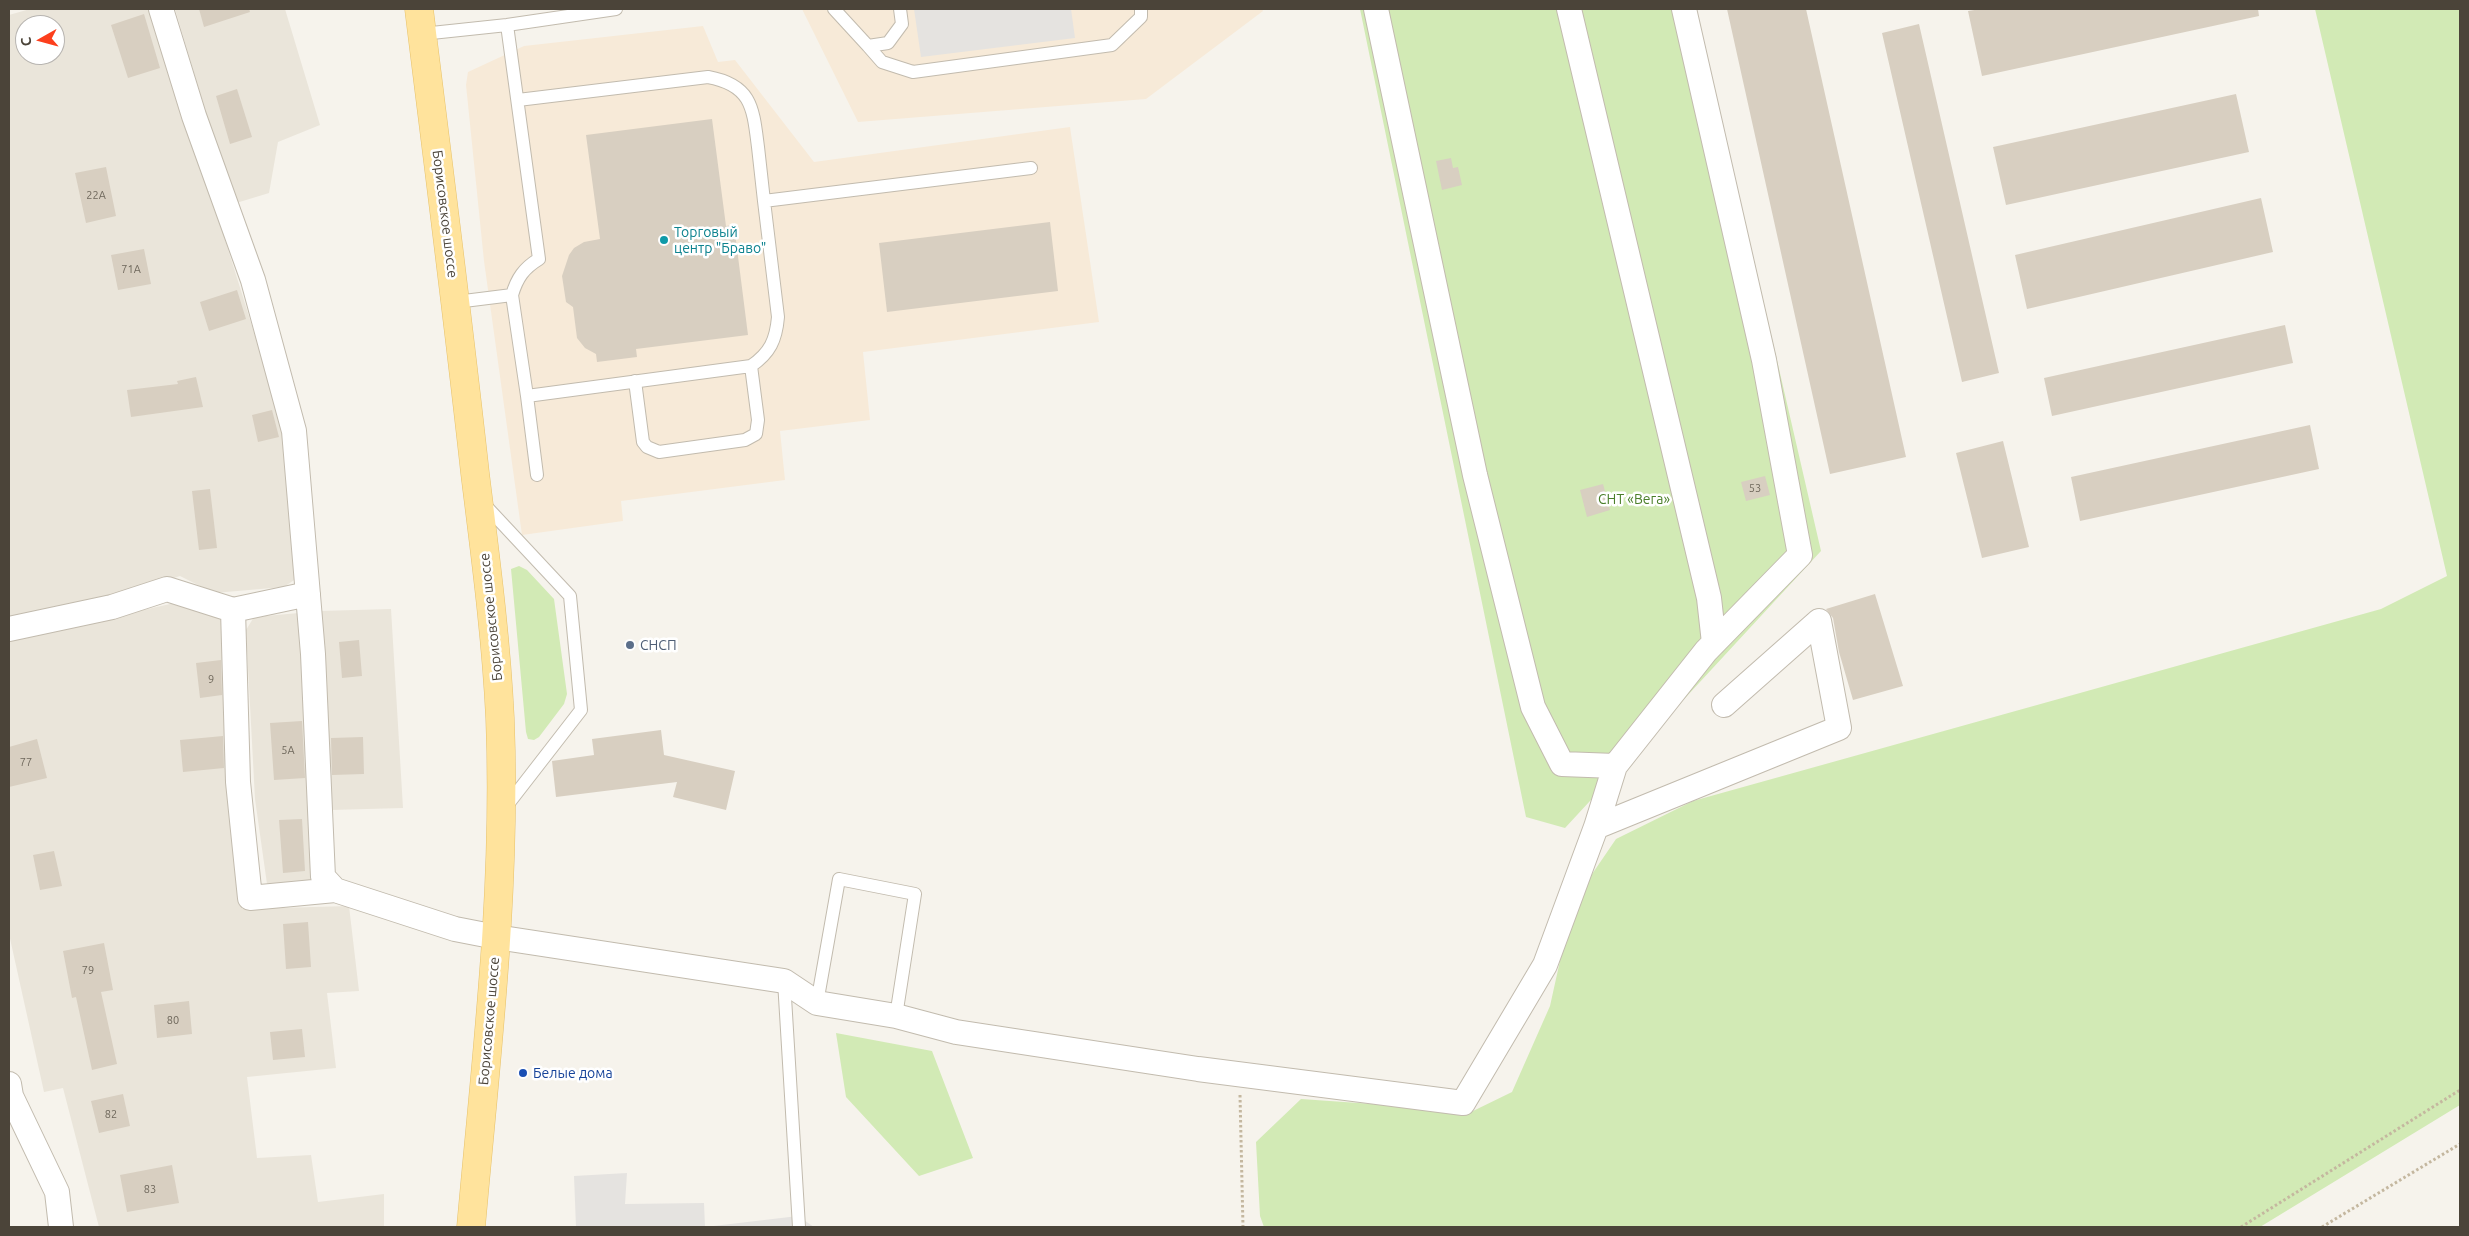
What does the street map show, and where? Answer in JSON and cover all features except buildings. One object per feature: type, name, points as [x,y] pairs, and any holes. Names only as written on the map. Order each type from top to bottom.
[{"type":"main road","name":"Борисовское шоссе","points":[[420,21],[456,302],[496,653],[500,720],[501,814],[493,994],[471,1227]]},
{"type":"street","points":[[161,9],[194,116],[253,280],[294,431],[308,594],[323,877],[335,890]]},
{"type":"street","points":[[1376,9],[1476,475],[1532,707],[1562,764],[1615,766]]},
{"type":"street","points":[[1569,9],[1709,598],[1714,643]]},
{"type":"street","points":[[233,610],[238,782],[250,898],[335,890],[455,929],[496,937],[784,981],[817,1003],[896,1016],[956,1032],[1240,1074],[1463,1103],[1545,965],[1596,827],[1615,766],[1714,643],[1800,555],[1764,360],[1684,9]]},
{"type":"street","points":[[9,629],[112,607],[167,589],[233,610],[308,594]]},
{"type":"street","points":[[1596,827],[1839,728],[1819,621],[1724,705]]},
{"type":"street","points":[[9,1084],[11,1096],[57,1192],[61,1227]]},
{"type":"lane","points":[[420,21],[507,25],[616,9]]},
{"type":"lane","points":[[834,9],[882,62],[914,72],[1112,45],[1141,17],[1141,9]]},
{"type":"lane","points":[[868,46],[888,42],[902,24],[900,9]]},
{"type":"lane","points":[[507,25],[539,259],[522,272],[512,295],[537,475]]},
{"type":"lane","points":[[518,100],[708,77],[720,79],[734,86],[745,96],[754,110],[778,318],[776,336],[770,350],[751,366],[526,396]]},
{"type":"lane","points":[[764,201],[1031,168]]},
{"type":"lane","points":[[456,302],[512,295]]},
{"type":"lane","points":[[635,381],[644,442],[647,447],[659,452],[751,438],[758,428],[751,366]]},
{"type":"lane","points":[[478,498],[570,596],[581,710],[501,814]]},
{"type":"lane","points":[[817,1003],[839,879],[915,894],[896,1016]]},
{"type":"lane","points":[[784,981],[799,1227]]},
{"type":"path","points":[[1240,1074],[1243,1227]]},
{"type":"path","points":[[2241,1227],[2460,1090]]},
{"type":"path","points":[[2322,1227],[2460,1144]]},
{"type":"shaded area","points":[[30,9],[153,9],[282,422],[297,578],[284,587],[214,593],[180,576],[108,599],[9,618],[9,15]]},
{"type":"shaded area","points":[[175,9],[285,9],[320,125],[278,142],[269,193],[233,204]]},
{"type":"shaded area","points":[[802,9],[1262,9],[1263,11],[1146,99],[858,122]]},
{"type":"shaded area","points":[[914,9],[1071,9],[1075,38],[921,57]]},
{"type":"shaded area","points":[[703,26],[718,62],[735,60],[814,162],[1070,127],[1099,322],[863,352],[870,420],[780,431],[785,480],[621,501],[623,521],[522,535],[484,261],[466,85],[468,72],[524,46]]},
{"type":"shaded area","points":[[179,602],[222,616],[242,909],[349,906],[359,991],[327,993],[336,1068],[247,1077],[257,1158],[311,1155],[318,1202],[384,1194],[384,1227],[99,1227],[63,1088],[44,1092],[9,934],[9,640]]},
{"type":"shaded area","points":[[391,609],[403,808],[331,810],[320,611]]},
{"type":"shaded area","points":[[299,613],[314,881],[267,884],[255,799],[246,630],[254,617]]},
{"type":"shaded area","points":[[627,1173],[625,1204],[704,1203],[705,1227],[576,1227],[574,1176]]},
{"type":"shaded area","points":[[798,1216],[814,1227],[705,1227]]},
{"type":"green space","name":"СНТ «Вега»","points":[[1360,9],[1696,9],[1821,551],[1565,828],[1526,817]]},
{"type":"green space","points":[[2315,9],[2460,9],[2460,1105],[2260,1227],[1264,1227],[1260,1216],[1256,1142],[1301,1099],[1473,1111],[1512,1092],[1550,1006],[1573,902],[1616,839],[1693,801],[2381,609],[2447,576]]},
{"type":"green space","points":[[519,566],[527,570],[554,599],[567,694],[564,704],[539,737],[534,740],[528,739],[526,732],[511,569]]},
{"type":"green space","points":[[836,1033],[932,1051],[973,1158],[919,1176],[846,1097]]},
{"type":"place","name":"Торговый центр \"Браво\"","points":[[664,240]]},
{"type":"place","name":"СНСП","points":[[630,645]]},
{"type":"place","name":"Белые дома","points":[[523,1073]]}]
